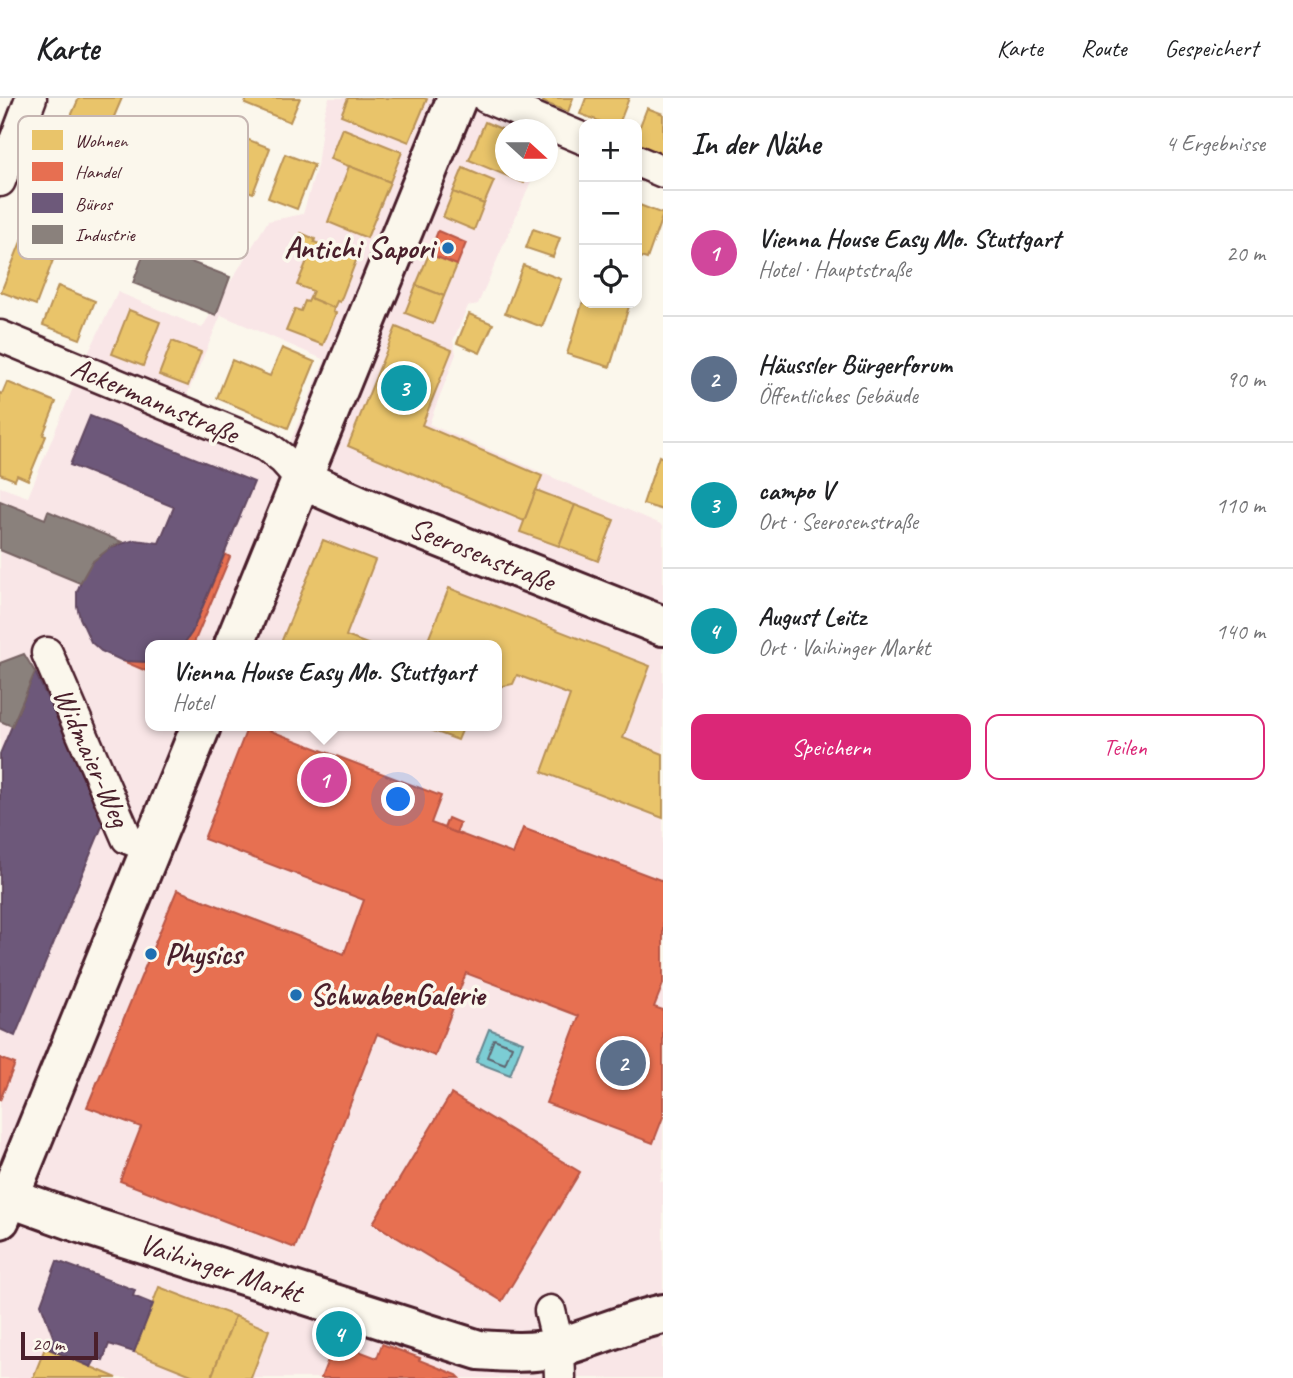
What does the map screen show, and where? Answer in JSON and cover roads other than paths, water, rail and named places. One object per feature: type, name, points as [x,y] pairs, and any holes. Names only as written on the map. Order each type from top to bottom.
[{"type":"main road","points":[[236,640],[457,98]]},
{"type":"main road","name":"Seerosenstraße","points":[[301,479],[663,626]]},
{"type":"main road","points":[[3,1203],[199,731]]},
{"type":"main road","name":"Vaihinger Markt","points":[[3,1203],[294,1277],[479,1350],[559,1363],[635,1320],[663,1314]]},
{"type":"street","points":[[25,116],[32,98]]},
{"type":"street","points":[[487,98],[579,137]]},
{"type":"street","points":[[0,181],[18,134]]},
{"type":"street","points":[[642,163],[663,172]]},
{"type":"street","name":"Ackermannstraße","points":[[0,336],[265,446],[283,459],[301,479]]},
{"type":"street","name":"Widmaier-Weg","points":[[47,653],[127,838],[151,848]]},
{"type":"street","points":[[550,1311],[559,1363]]},
{"type":"water","points":[[489,1029],[523,1042],[510,1075],[476,1062]]},
{"type":"place","name":"Antichi Sapori","points":[[448,248]]},
{"type":"place","name":"campo V","points":[[404,388]]},
{"type":"place","name":"Vienna House Easy Mo. Stuttgart","points":[[324,780]]},
{"type":"place","name":"Physics","points":[[151,954]]},
{"type":"place","name":"SchwabenGalerie","points":[[296,995]]},
{"type":"place","name":"Häussler Bürgerforum","points":[[623,1063]]},
{"type":"place","name":"August Leitz","points":[[339,1334]]}]
